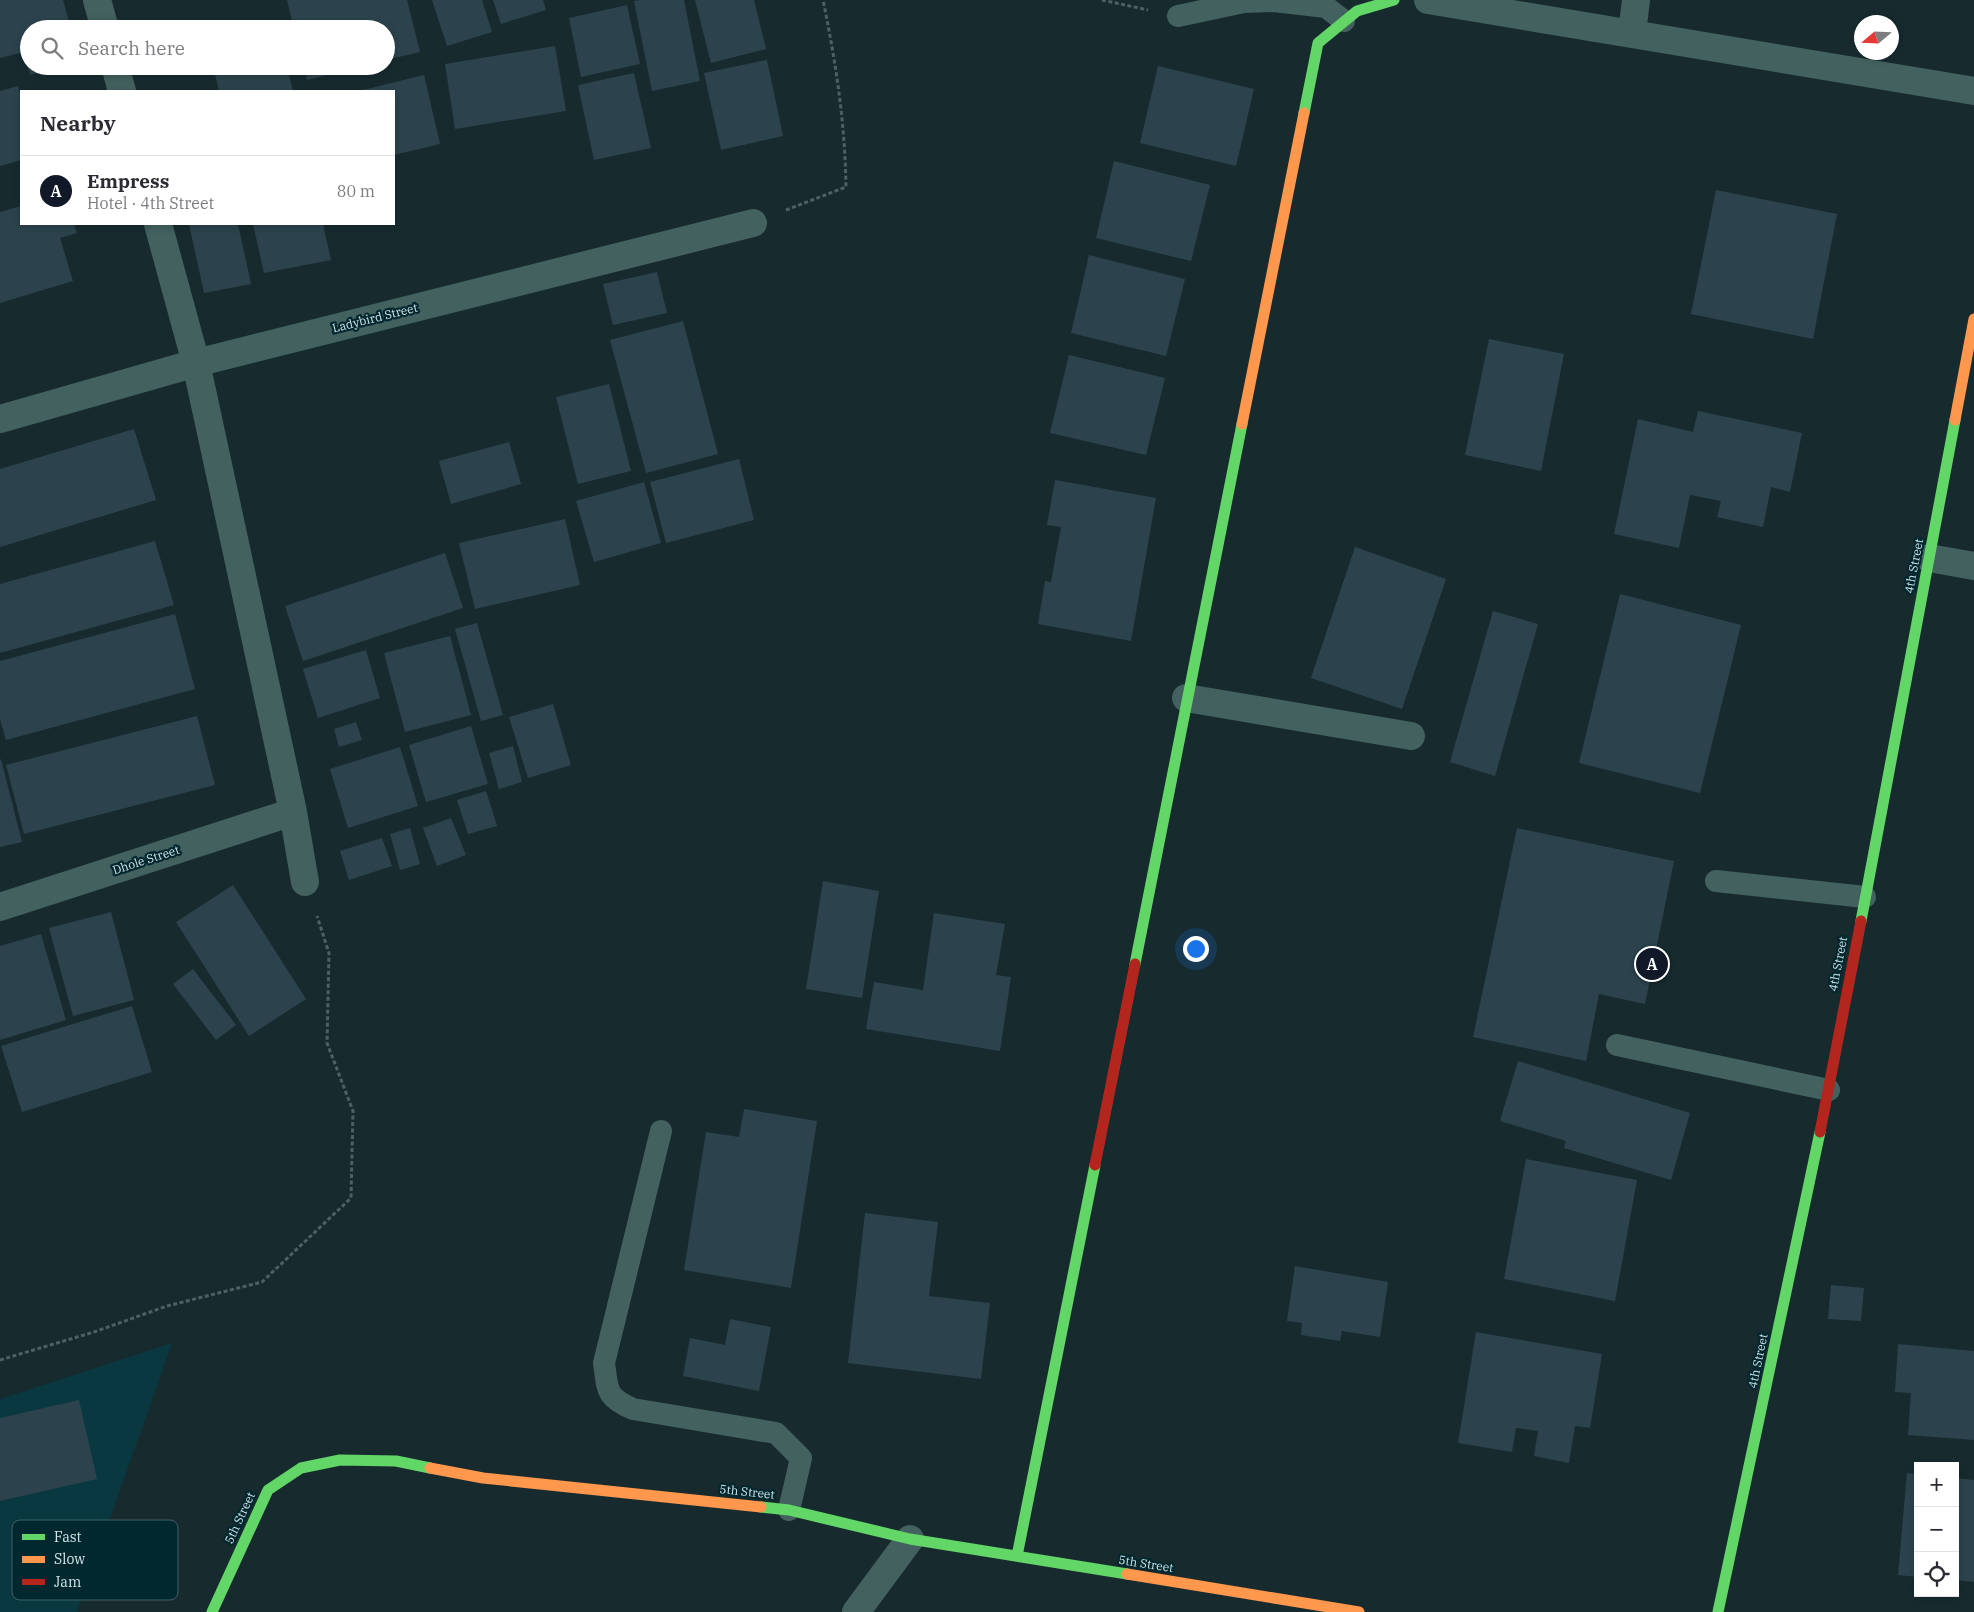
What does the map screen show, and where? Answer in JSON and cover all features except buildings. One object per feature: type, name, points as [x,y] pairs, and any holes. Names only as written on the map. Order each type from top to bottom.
[{"type":"street","points":[[97,0],[103,20]]},
{"type":"street","points":[[1017,1556],[1186,698],[1318,43],[1357,11],[1394,0]]},
{"type":"street","points":[[1428,0],[1974,90]]},
{"type":"street","points":[[1632,34],[1636,0]]},
{"type":"street","points":[[118,75],[122,90]]},
{"type":"street","name":"Ladybird Street","points":[[0,419],[196,363],[752,223]]},
{"type":"street","points":[[158,225],[196,363],[293,812],[305,882]]},
{"type":"street","name":"4th Street","points":[[1718,1612],[1829,1090],[1974,319]]},
{"type":"street","points":[[1929,558],[1974,566]]},
{"type":"street","points":[[1186,698],[1411,736]]},
{"type":"street","name":"Dhole Street","points":[[0,907],[293,812]]},
{"type":"street","name":"5th Street","points":[[212,1612],[268,1490],[301,1468],[340,1460],[396,1461],[484,1478],[789,1510],[910,1539],[1017,1556],[1269,1605],[1359,1612]]},
{"type":"street","points":[[856,1612],[910,1539]]},
{"type":"lane","points":[[1178,16],[1244,2],[1274,1],[1326,7],[1344,21]]},
{"type":"lane","points":[[1716,881],[1865,897]]},
{"type":"lane","points":[[1617,1045],[1829,1090]]},
{"type":"lane","points":[[661,1131],[604,1363],[607,1387],[615,1401],[634,1409],[776,1433],[801,1458],[789,1510]]},
{"type":"path","points":[[752,223],[846,187],[845,134],[836,67],[823,0]]},
{"type":"path","points":[[1102,0],[1178,16]]},
{"type":"path","points":[[0,1360],[94,1332],[167,1306],[262,1282],[351,1198],[353,1111],[327,1043],[329,953],[305,882]]},
{"type":"shaded area","points":[[172,1343],[109,1520],[12,1520],[12,1600],[81,1600],[77,1612],[0,1612],[0,1399]]},
{"type":"traffic: fast","points":[[1304,113],[1318,43],[1357,11],[1394,0]]},
{"type":"traffic: fast","points":[[1861,921],[1955,420]]},
{"type":"traffic: fast","points":[[1135,964],[1242,424]]},
{"type":"traffic: fast","points":[[1718,1612],[1820,1132]]},
{"type":"traffic: fast","points":[[1017,1556],[1095,1165]]},
{"type":"traffic: fast","points":[[212,1612],[268,1490],[301,1468],[340,1460],[396,1461],[430,1468]]},
{"type":"traffic: fast","points":[[761,1507],[789,1510],[910,1539],[1127,1574]]},
{"type":"traffic: slow","points":[[1242,424],[1304,113]]},
{"type":"traffic: slow","points":[[1955,420],[1974,319]]},
{"type":"traffic: slow","points":[[430,1468],[483,1478],[761,1507]]},
{"type":"traffic: slow","points":[[1127,1574],[1359,1612]]},
{"type":"traffic: jam","points":[[1820,1132],[1861,921]]},
{"type":"traffic: jam","points":[[1095,1165],[1135,964]]},
{"type":"place","name":"Empress","points":[[1652,964]]}]
